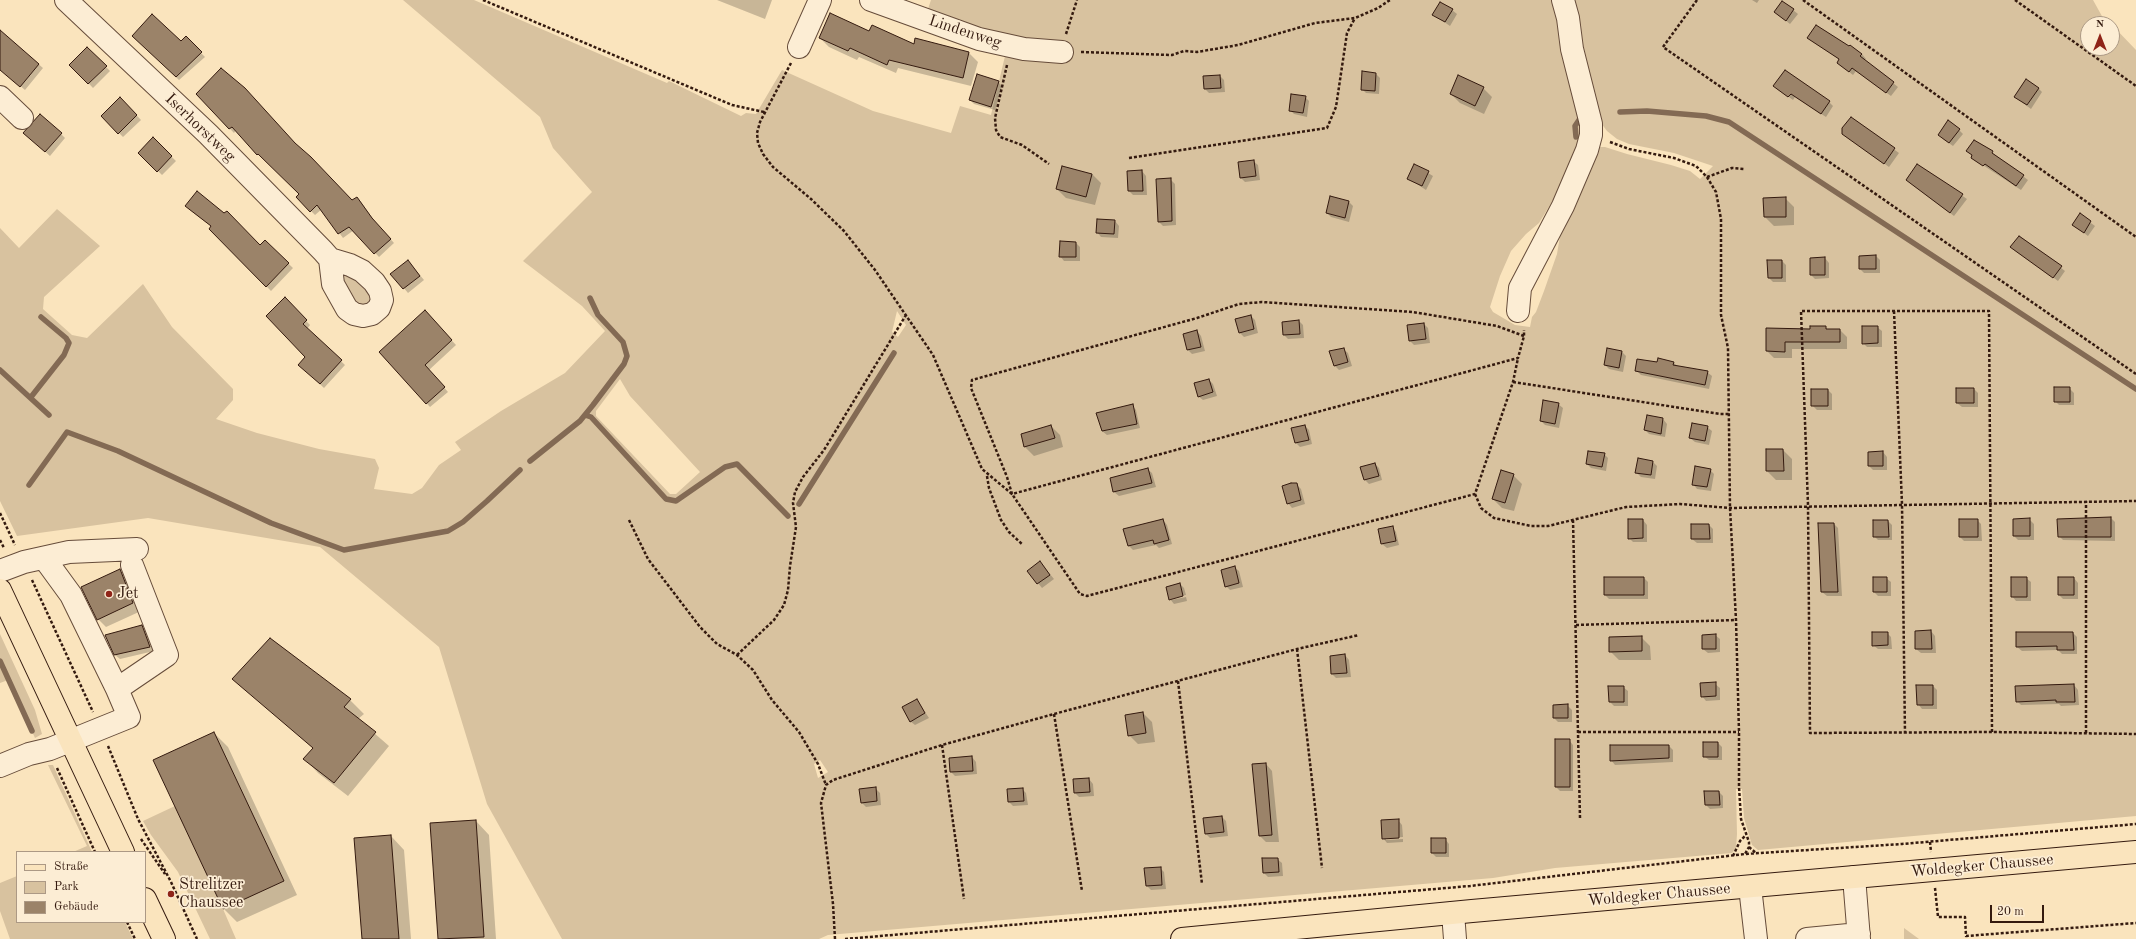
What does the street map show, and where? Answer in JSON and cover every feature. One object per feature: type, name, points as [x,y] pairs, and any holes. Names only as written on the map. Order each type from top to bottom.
[{"type":"main road","points":[[0,590],[122,851]]},
{"type":"main road","name":"Woldegker Chaussee","points":[[1182,939],[1453,913],[1750,888],[2136,852]]},
{"type":"main road","points":[[146,901],[164,939]]},
{"type":"street","name":"Iserhorstweg","points":[[66,0],[208,134],[330,260]]},
{"type":"street","points":[[799,47],[820,0]]},
{"type":"street","name":"Lindenweg","points":[[871,0],[979,39],[1011,47],[1062,52]]},
{"type":"street","points":[[1518,311],[1520,288],[1563,206],[1587,150],[1591,135],[1591,124],[1572,49],[1568,18],[1563,0]]},
{"type":"street","points":[[0,97],[22,118]]},
{"type":"street","points":[[0,571],[24,562],[69,552],[134,557],[167,655],[117,689]]},
{"type":"street","points":[[0,766],[129,717],[71,595],[44,558]]},
{"type":"street","points":[[1807,939],[1859,936],[1854,878]]},
{"type":"street","points":[[1750,888],[1756,939]]},
{"type":"street","points":[[1453,913],[1456,939]]},
{"type":"path","points":[[483,0],[732,105],[764,112]]},
{"type":"path","points":[[1077,0],[1063,42],[1062,52],[1172,55],[1184,51],[1197,52],[1238,45],[1315,23],[1355,18],[1378,8],[1390,0]]},
{"type":"path","points":[[1697,0],[1663,47],[2136,374]]},
{"type":"path","points":[[1803,0],[2136,237]]},
{"type":"path","points":[[2015,0],[2136,86]]},
{"type":"path","points":[[1129,158],[1327,128],[1336,108],[1347,33],[1355,18]]},
{"type":"path","points":[[799,47],[764,112],[757,133],[758,143],[762,154],[773,167],[844,231],[875,270],[933,355],[982,469],[987,475],[1012,494]]},
{"type":"path","points":[[1011,47],[995,118],[996,130],[1000,137],[1022,145],[1038,158],[1049,164]]},
{"type":"path","points":[[1591,135],[1629,149],[1681,160],[1696,166],[1707,177],[1716,192],[1721,219],[1721,315],[1728,348],[1730,508],[1736,620],[1739,787],[1741,819],[1749,847],[1756,854]]},
{"type":"path","points":[[1707,177],[1732,168],[1744,169]]},
{"type":"path","points":[[1475,494],[1087,596],[1080,594],[1012,494],[1007,477],[971,388],[972,380],[1197,318],[1239,304],[1262,302],[1413,312],[1497,326],[1524,336],[1513,382],[1475,494],[1481,508],[1494,518],[1531,526],[1548,526],[1626,507],[1680,504],[1730,508],[1808,505],[2136,501]]},
{"type":"path","points":[[1992,732],[1989,311],[1801,311],[1808,505],[1810,733],[1905,734],[1992,732],[2136,734]]},
{"type":"path","points":[[1894,311],[1902,504],[1905,734]]},
{"type":"path","points":[[737,655],[774,620],[784,605],[788,590],[796,528],[793,503],[795,492],[803,477],[824,450],[906,315]]},
{"type":"path","points":[[1012,494],[1518,358]]},
{"type":"path","points":[[1513,382],[1720,414],[1730,414]]},
{"type":"path","points":[[987,475],[989,488],[1001,520],[1023,545]]},
{"type":"path","points":[[2086,501],[2086,733]]},
{"type":"path","points":[[0,513],[100,727],[138,819],[172,882],[197,939]]},
{"type":"path","points":[[629,520],[648,559],[700,627],[717,644],[737,655],[753,670],[772,700],[799,732],[818,764],[826,785],[821,803],[833,904],[835,939]]},
{"type":"path","points":[[1573,520],[1580,818]]},
{"type":"path","points":[[1576,625],[1736,620]]},
{"type":"path","points":[[826,785],[833,780],[942,746],[1054,714],[1297,649],[1359,635]]},
{"type":"path","points":[[1297,649],[1322,868]]},
{"type":"path","points":[[1178,681],[1202,884]]},
{"type":"path","points":[[1054,714],[1082,891]]},
{"type":"path","points":[[1578,732],[1739,732]]},
{"type":"path","points":[[942,746],[964,899]]},
{"type":"path","points":[[845,939],[1470,886],[1745,854],[1902,844],[2136,824]]},
{"type":"path","points":[[1733,856],[1746,835]]},
{"type":"path","points":[[1745,854],[1749,847]]},
{"type":"path","points":[[1934,870],[1938,918],[1965,917],[1966,936],[2136,923]]},
{"type":"path","points":[[127,923],[135,939]]},
{"type":"green space","points":[[403,0],[474,0],[667,83],[669,81],[741,116],[746,113],[756,114],[782,70],[873,111],[951,133],[960,106],[991,115],[1005,56],[927,12],[931,0],[1553,0],[1583,123],[1580,144],[1561,187],[1539,223],[1526,234],[1511,251],[1500,276],[1490,307],[1493,312],[1515,325],[1530,327],[1532,317],[1536,312],[1557,254],[1560,236],[1593,150],[1598,147],[1605,147],[1690,171],[1700,179],[1713,166],[1674,153],[1629,144],[1617,139],[1607,131],[1601,123],[1571,0],[2093,0],[2102,16],[2080,16],[2080,56],[2120,56],[2120,33],[2136,50],[2136,816],[1758,850],[1752,845],[1744,818],[1742,789],[1736,789],[1737,834],[1736,848],[1732,853],[1555,868],[1493,878],[828,935],[819,939],[562,939],[487,804],[439,647],[320,547],[148,518],[17,536],[0,501],[0,228],[19,248],[57,209],[100,246],[44,297],[43,309],[72,335],[87,338],[143,284],[172,327],[233,389],[233,400],[216,419],[257,433],[319,449],[375,459],[379,468],[374,489],[412,494],[422,488],[439,465],[461,450],[455,442],[501,411],[565,373],[605,331],[582,306],[523,261],[592,192],[553,148],[540,117]],"holes":[[[897,311],[906,325],[898,337],[892,332]],[[620,379],[630,396],[700,472],[676,494],[670,494],[596,416],[596,411]],[[820,760],[828,772],[818,778],[814,764]]]},
{"type":"green space","points":[[336,269],[368,285],[372,304],[356,308]]},
{"type":"green space","points":[[0,634],[35,710],[42,734],[35,738],[8,680],[0,683]]},
{"type":"green space","points":[[48,765],[53,765],[92,851],[75,851],[87,846]]},
{"type":"green space","points":[[175,806],[236,939],[210,939],[178,872],[151,835],[143,821]]},
{"type":"green space","points":[[16,876],[16,923],[125,923],[133,939],[10,939],[0,911],[0,883]]},
{"type":"green space","points":[[1904,928],[1919,939],[1904,939]]},
{"type":"building","points":[[1782,1],[1794,9],[1786,21],[1774,12]]},
{"type":"building","points":[[1440,2],[1453,9],[1445,22],[1432,15]]},
{"type":"building","points":[[830,13],[869,31],[872,25],[914,44],[915,38],[969,52],[963,78],[889,60],[887,65],[850,48],[848,51],[819,38]]},
{"type":"building","points":[[152,14],[181,41],[186,36],[202,52],[176,77],[132,36]]},
{"type":"building","points":[[1816,25],[1849,46],[1850,45],[1862,54],[1860,56],[1894,82],[1886,93],[1852,68],[1849,72],[1837,63],[1839,59],[1807,38]]},
{"type":"building","points":[[0,30],[39,64],[20,87],[0,70]]},
{"type":"building","points":[[87,47],[107,66],[88,84],[69,65]]},
{"type":"building","points":[[221,68],[245,88],[295,143],[311,157],[352,200],[357,197],[372,218],[391,239],[374,254],[349,227],[338,234],[317,205],[310,212],[296,197],[299,194],[258,154],[257,155],[232,127],[229,129],[196,94]]},
{"type":"building","points":[[1785,70],[1830,101],[1821,114],[1791,94],[1788,97],[1773,86]]},
{"type":"building","points":[[1362,71],[1376,73],[1375,91],[1361,90]]},
{"type":"building","points":[[977,74],[999,81],[991,107],[969,100]]},
{"type":"building","points":[[1220,75],[1221,88],[1204,89],[1203,76]]},
{"type":"building","points":[[1458,75],[1484,87],[1475,106],[1450,94]]},
{"type":"building","points":[[2026,79],[2039,88],[2027,105],[2014,97]]},
{"type":"building","points":[[1291,94],[1306,96],[1303,113],[1289,111]]},
{"type":"building","points":[[120,97],[137,115],[118,134],[101,116]]},
{"type":"building","points":[[40,114],[62,133],[45,152],[23,133]]},
{"type":"building","points":[[1851,117],[1895,148],[1884,164],[1842,134],[1842,128]]},
{"type":"building","points":[[1948,120],[1960,129],[1949,143],[1938,135]]},
{"type":"building","points":[[153,137],[172,156],[157,172],[138,153]]},
{"type":"building","points":[[1974,140],[1993,151],[1992,153],[2024,175],[2016,186],[1985,164],[1983,166],[1971,158],[1972,155],[1966,151]]},
{"type":"building","points":[[1254,160],[1256,176],[1240,178],[1238,162]]},
{"type":"building","points":[[1414,164],[1429,171],[1422,186],[1407,179]]},
{"type":"building","points":[[1917,164],[1963,194],[1950,213],[1906,180]]},
{"type":"building","points":[[1062,166],[1092,174],[1086,197],[1056,189]]},
{"type":"building","points":[[1142,170],[1143,191],[1128,191],[1127,171]]},
{"type":"building","points":[[1171,178],[1172,221],[1158,222],[1156,179]]},
{"type":"building","points":[[197,191],[224,213],[227,211],[260,245],[265,240],[289,263],[266,287],[209,229],[211,226],[185,206]]},
{"type":"building","points":[[1330,196],[1349,201],[1345,218],[1326,213]]},
{"type":"building","points":[[1786,197],[1786,217],[1764,217],[1763,198]]},
{"type":"building","points":[[2080,213],[2091,221],[2084,233],[2072,225]]},
{"type":"building","points":[[1097,219],[1115,220],[1114,234],[1096,233]]},
{"type":"building","points":[[2019,236],[2062,266],[2053,278],[2010,247]]},
{"type":"building","points":[[1060,241],[1076,242],[1076,257],[1059,257]]},
{"type":"building","points":[[1876,255],[1876,269],[1859,269],[1859,256]]},
{"type":"building","points":[[1825,257],[1825,275],[1810,275],[1810,258]]},
{"type":"building","points":[[408,260],[420,276],[403,289],[390,274]]},
{"type":"building","points":[[1767,260],[1782,260],[1782,278],[1768,278]]},
{"type":"building","points":[[285,297],[307,320],[303,324],[342,360],[320,384],[298,365],[305,357],[266,316]]},
{"type":"building","points":[[425,310],[452,340],[425,365],[445,387],[426,404],[379,352]]},
{"type":"building","points":[[1251,315],[1254,329],[1239,333],[1235,319]]},
{"type":"building","points":[[1299,320],[1300,334],[1283,335],[1282,322]]},
{"type":"building","points":[[1424,323],[1426,339],[1409,341],[1407,325]]},
{"type":"building","points":[[1810,326],[1826,326],[1826,329],[1840,329],[1840,342],[1785,342],[1785,352],[1766,351],[1766,328],[1810,329]]},
{"type":"building","points":[[1862,326],[1878,326],[1878,343],[1862,344]]},
{"type":"building","points":[[1197,330],[1201,347],[1187,350],[1183,334]]},
{"type":"building","points":[[1344,348],[1348,362],[1334,366],[1329,351]]},
{"type":"building","points":[[1607,348],[1622,351],[1619,368],[1604,365]]},
{"type":"building","points":[[1658,358],[1674,362],[1673,365],[1708,371],[1705,385],[1635,371],[1637,359],[1657,362]]},
{"type":"building","points":[[1209,379],[1213,392],[1198,397],[1194,383]]},
{"type":"building","points":[[2054,387],[2070,387],[2070,402],[2054,402]]},
{"type":"building","points":[[1956,388],[1974,388],[1974,403],[1956,403]]},
{"type":"building","points":[[1811,389],[1828,389],[1828,406],[1811,406]]},
{"type":"building","points":[[1543,400],[1559,403],[1555,424],[1540,421]]},
{"type":"building","points":[[1133,404],[1137,424],[1102,431],[1096,413]]},
{"type":"building","points":[[1647,415],[1663,418],[1661,434],[1644,430]]},
{"type":"building","points":[[1692,423],[1708,426],[1705,441],[1689,438]]},
{"type":"building","points":[[1051,425],[1055,438],[1024,447],[1021,434]]},
{"type":"building","points":[[1305,425],[1309,440],[1295,443],[1291,428]]},
{"type":"building","points":[[1766,449],[1783,449],[1784,471],[1766,471]]},
{"type":"building","points":[[1588,451],[1605,453],[1602,467],[1586,464]]},
{"type":"building","points":[[1883,451],[1883,466],[1868,466],[1868,452]]},
{"type":"building","points":[[1638,458],[1653,461],[1651,475],[1635,473]]},
{"type":"building","points":[[1375,463],[1379,476],[1364,480],[1360,467]]},
{"type":"building","points":[[1695,466],[1711,469],[1707,487],[1692,485]]},
{"type":"building","points":[[1148,468],[1152,483],[1113,492],[1110,478]]},
{"type":"building","points":[[1501,470],[1514,474],[1505,503],[1492,499]]},
{"type":"building","points":[[1297,483],[1301,500],[1287,504],[1282,486]]},
{"type":"building","points":[[2111,517],[2111,537],[2058,537],[2057,519]]},
{"type":"building","points":[[2030,518],[2030,536],[2013,536],[2013,519]]},
{"type":"building","points":[[1163,519],[1169,540],[1154,544],[1153,540],[1128,546],[1123,529]]},
{"type":"building","points":[[1628,519],[1643,519],[1643,538],[1628,539]]},
{"type":"building","points":[[1959,519],[1978,519],[1978,537],[1959,537]]},
{"type":"building","points":[[1873,520],[1888,520],[1889,537],[1873,537]]},
{"type":"building","points":[[1818,523],[1834,523],[1838,592],[1821,592]]},
{"type":"building","points":[[1691,524],[1709,524],[1710,539],[1691,539]]},
{"type":"building","points":[[1393,526],[1396,541],[1381,544],[1378,529]]},
{"type":"building","points":[[1040,561],[1050,575],[1037,584],[1027,571]]},
{"type":"building","points":[[1235,566],[1239,583],[1225,587],[1221,570]]},
{"type":"building","name":"Jet","points":[[120,569],[133,603],[97,620],[81,587]]},
{"type":"building","points":[[1604,577],[1644,577],[1644,595],[1604,595]]},
{"type":"building","points":[[1873,577],[1887,577],[1887,592],[1873,592]]},
{"type":"building","points":[[2011,577],[2027,577],[2027,597],[2011,597]]},
{"type":"building","points":[[2058,577],[2074,577],[2074,595],[2058,595]]},
{"type":"building","points":[[1180,583],[1183,596],[1169,600],[1166,587]]},
{"type":"building","points":[[142,625],[150,647],[114,655],[105,635]]},
{"type":"building","points":[[1931,630],[1932,649],[1915,649],[1915,631]]},
{"type":"building","points":[[1872,632],[1888,632],[1888,645],[1872,646]]},
{"type":"building","points":[[2016,632],[2073,632],[2074,650],[2057,650],[2057,646],[2016,647]]},
{"type":"building","points":[[1716,634],[1716,649],[1702,649],[1702,635]]},
{"type":"building","points":[[1642,636],[1642,651],[1609,652],[1609,637]]},
{"type":"building","points":[[270,638],[351,699],[344,707],[376,732],[334,783],[303,759],[313,748],[232,679]]},
{"type":"building","points":[[1345,654],[1347,673],[1331,674],[1330,656]]},
{"type":"building","points":[[1716,682],[1716,696],[1701,697],[1700,683]]},
{"type":"building","points":[[2074,684],[2075,702],[2056,702],[2056,700],[2016,702],[2015,686]]},
{"type":"building","points":[[1916,685],[1933,685],[1933,705],[1917,705]]},
{"type":"building","points":[[1608,686],[1624,686],[1624,702],[1609,702]]},
{"type":"building","points":[[917,699],[925,713],[910,722],[902,707]]},
{"type":"building","points":[[1568,704],[1568,718],[1553,718],[1553,705]]},
{"type":"building","points":[[1143,712],[1146,733],[1128,736],[1125,715]]},
{"type":"building","points":[[214,732],[284,881],[223,909],[153,760]]},
{"type":"building","points":[[1555,739],[1570,739],[1570,787],[1555,787]]},
{"type":"building","points":[[1703,742],[1718,742],[1718,757],[1703,757]]},
{"type":"building","points":[[1610,745],[1669,745],[1669,758],[1610,761]]},
{"type":"building","points":[[972,756],[973,771],[950,772],[949,758]]},
{"type":"building","points":[[1266,763],[1272,835],[1259,836],[1252,764]]},
{"type":"building","points":[[1089,778],[1090,792],[1074,793],[1073,779]]},
{"type":"building","points":[[876,787],[877,801],[861,803],[859,789]]},
{"type":"building","points":[[1023,788],[1024,801],[1008,802],[1007,789]]},
{"type":"building","points":[[1704,791],[1719,791],[1720,805],[1705,805]]},
{"type":"building","points":[[1222,816],[1224,832],[1205,834],[1203,818]]},
{"type":"building","points":[[1399,819],[1399,838],[1382,839],[1381,820]]},
{"type":"building","points":[[476,820],[484,937],[438,939],[430,823]]},
{"type":"building","points":[[391,835],[399,939],[362,939],[354,838]]},
{"type":"building","points":[[1431,838],[1446,838],[1446,853],[1431,853]]},
{"type":"building","points":[[1262,858],[1278,858],[1279,872],[1263,873]]},
{"type":"building","points":[[1161,867],[1162,885],[1146,886],[1144,868]]},
{"type":"waterway","points":[[1620,112],[1647,111],[1706,116],[1729,122],[2136,389]]},
{"type":"waterway","points":[[1576,137],[1575,126],[1579,120]]},
{"type":"waterway","points":[[530,461],[580,421],[624,364],[627,356],[623,342],[598,315],[590,298]]},
{"type":"waterway","points":[[31,397],[64,355],[69,343],[66,338],[41,317]]},
{"type":"waterway","points":[[799,504],[894,353]]},
{"type":"waterway","points":[[0,370],[49,415]]},
{"type":"waterway","points":[[585,415],[591,417],[666,499],[676,501],[725,467],[737,464],[788,516]]},
{"type":"waterway","points":[[29,485],[67,432],[118,451],[271,523],[344,550],[448,531],[463,522],[520,470]]},
{"type":"waterway","points":[[0,661],[32,731]]},
{"type":"place","name":"Jet","points":[[109,594]]},
{"type":"place","name":"Strelitzer Chaussee","points":[[171,894]]}]
